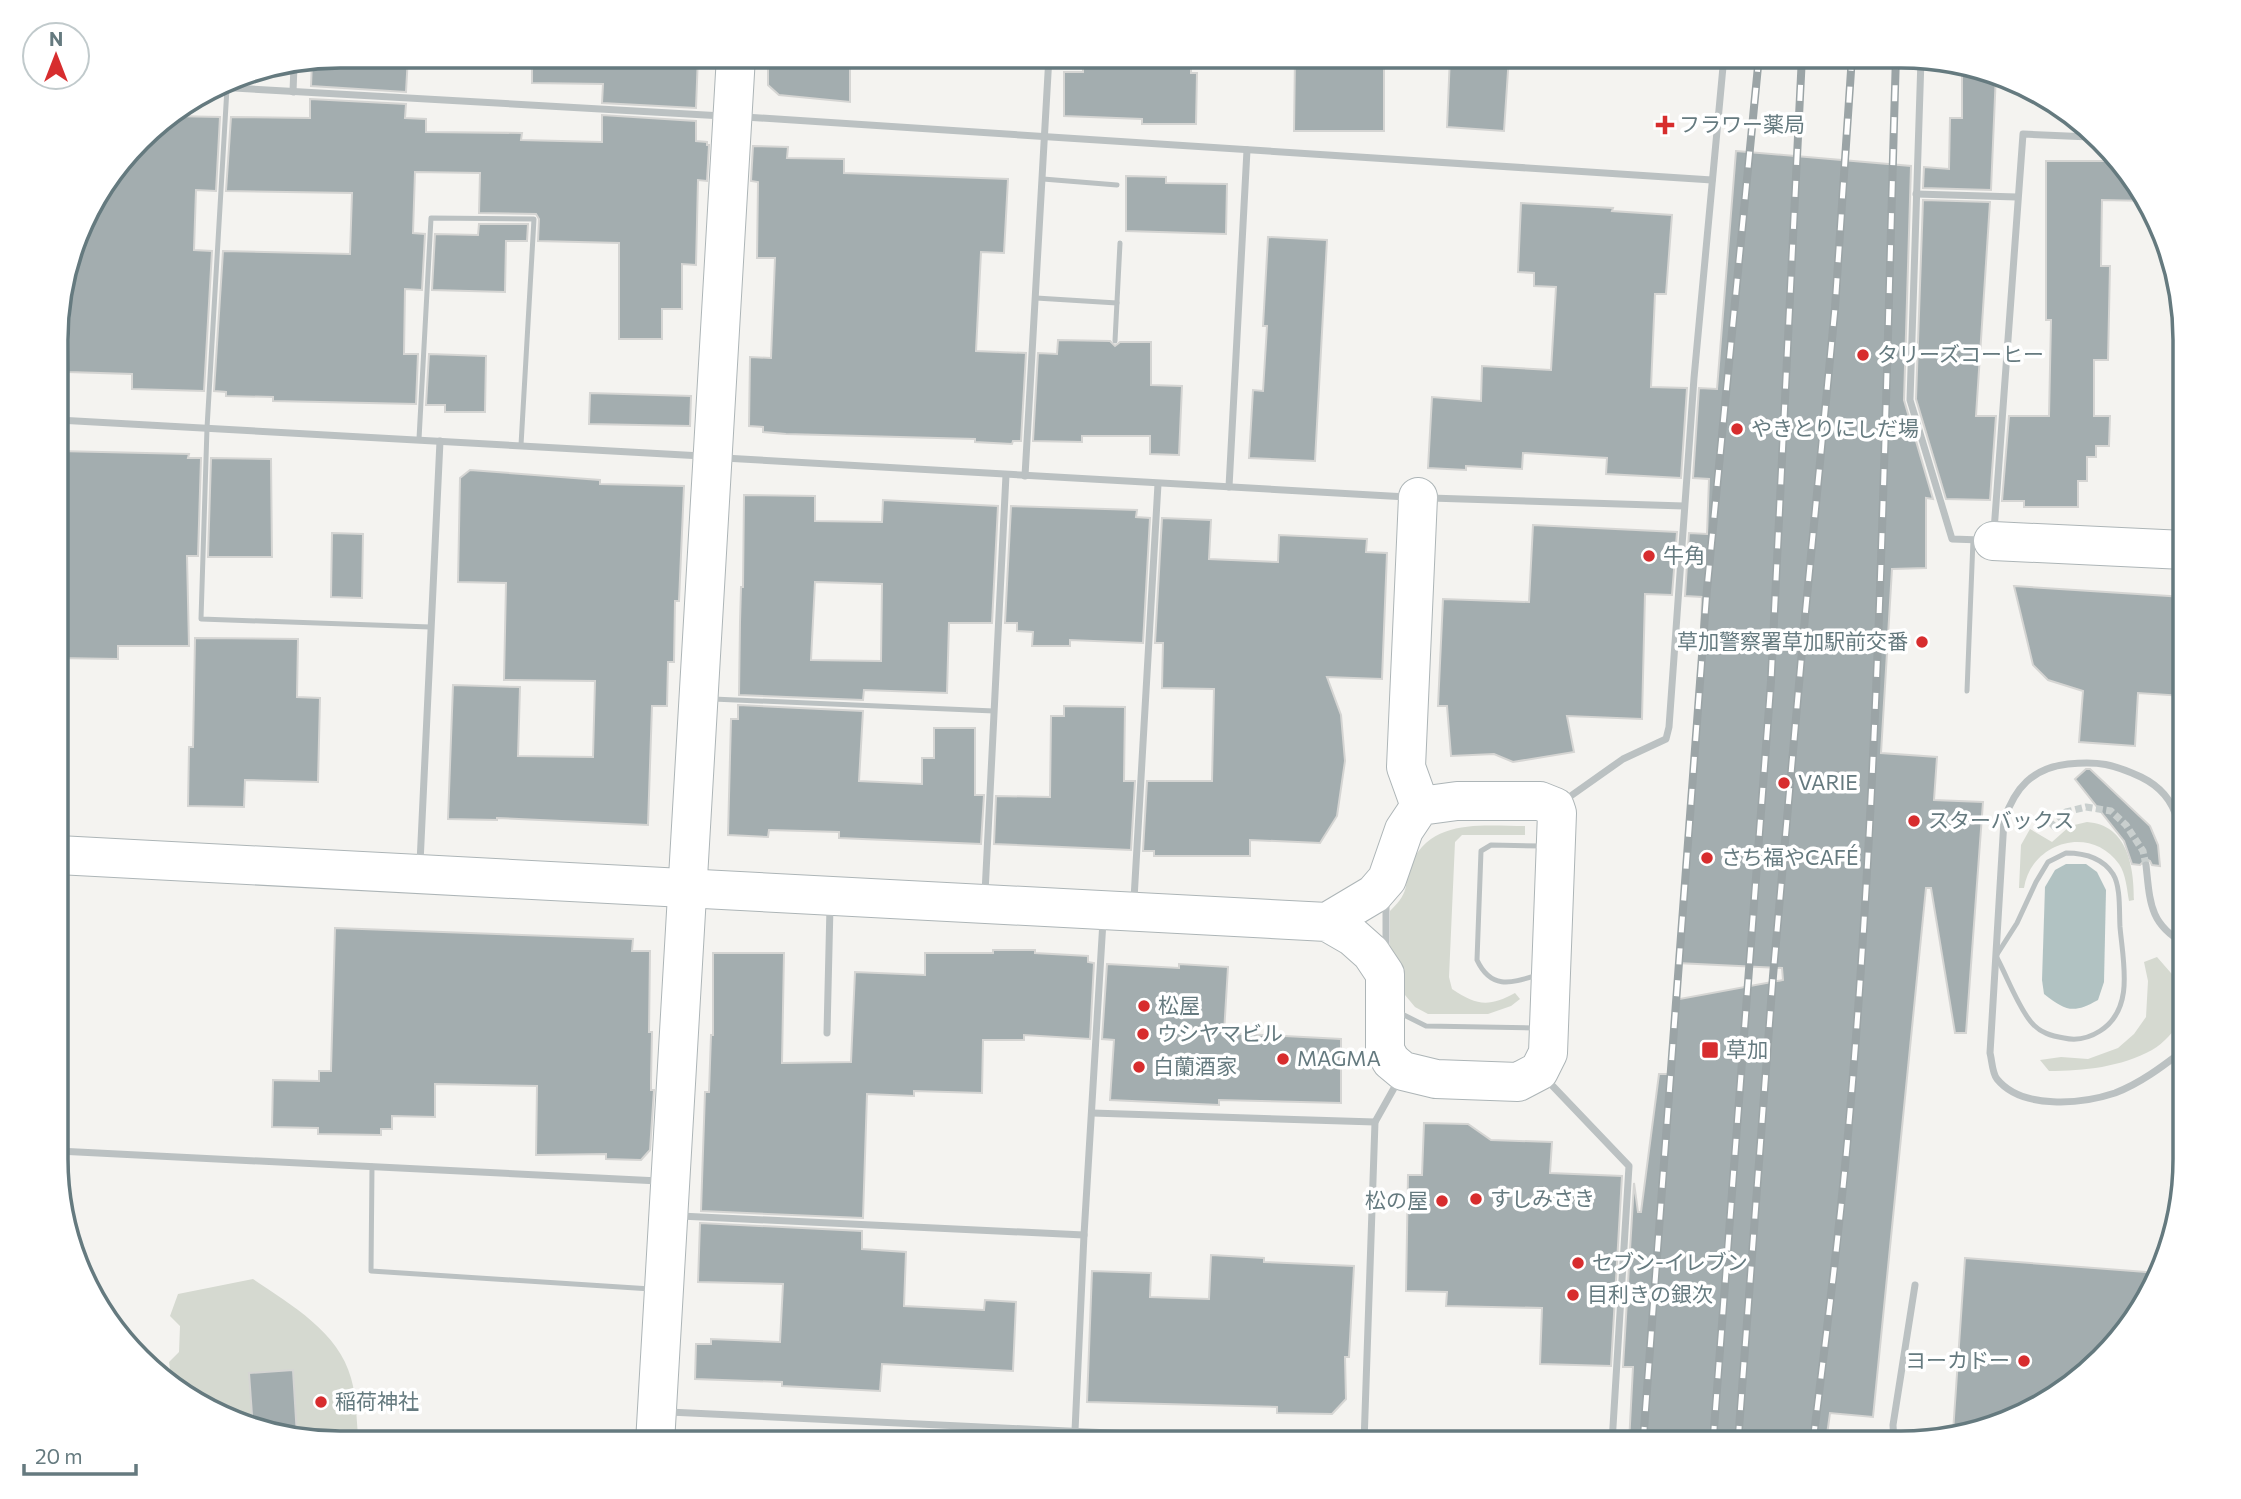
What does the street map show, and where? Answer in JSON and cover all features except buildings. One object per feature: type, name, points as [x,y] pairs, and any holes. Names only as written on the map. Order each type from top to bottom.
[{"type":"street","points":[[735,68],[656,1427],[1075,1431],[1092,1113],[1119,911],[1158,484]]},
{"type":"street","points":[[1024,476],[1048,68]]},
{"type":"street","points":[[1555,807],[1623,759],[1666,739],[1669,727],[1723,68]]},
{"type":"street","points":[[1921,69],[1910,400],[1952,539],[2173,549]]},
{"type":"street","points":[[293,92],[294,72]]},
{"type":"street","points":[[237,89],[732,116],[1712,180]]},
{"type":"street","points":[[1983,540],[2023,134],[2081,137]]},
{"type":"street","points":[[1229,487],[1247,150]]},
{"type":"street","points":[[1916,194],[2017,197]]},
{"type":"street","points":[[68,421],[1158,484],[1418,497],[1685,506]]},
{"type":"street","points":[[419,875],[440,441]]},
{"type":"street","points":[[985,902],[1006,475]]},
{"type":"street","points":[[1418,497],[1406,767],[1420,806]]},
{"type":"street","points":[[2173,808],[2170,800],[2150,782],[2117,765],[2078,763],[2058,765],[2036,774],[2022,785],[2010,801],[2004,820],[1990,1053],[1995,1077],[2013,1092],[2032,1099],[2067,1103],[2115,1093],[2152,1075],[2173,1059]]},
{"type":"street","points":[[1457,801],[1540,801],[1555,807],[1557,813],[1548,1053],[1539,1071],[1518,1082],[1436,1079],[1403,1071],[1391,1061],[1385,1050],[1387,878],[1404,830],[1420,806],[1457,801]]},
{"type":"street","points":[[68,856],[1327,922],[1353,937],[1371,953],[1385,987]]},
{"type":"street","points":[[2146,865],[2150,905],[2167,933],[2173,936]]},
{"type":"street","points":[[1327,922],[1374,894],[1387,878]]},
{"type":"street","points":[[827,1033],[830,895]]},
{"type":"street","points":[[1364,1431],[1375,1122],[1403,1071]]},
{"type":"street","points":[[1539,1071],[1629,1166],[1613,1431]]},
{"type":"street","points":[[1092,1113],[1375,1122]]},
{"type":"street","points":[[68,1151],[372,1166],[669,1198],[1084,1235]]},
{"type":"street","points":[[1893,1431],[1915,1285]]},
{"type":"lane","points":[[227,93],[207,428],[201,619],[430,627]]},
{"type":"lane","points":[[1043,179],[1117,185]]},
{"type":"lane","points":[[419,439],[431,218],[534,219],[520,445]]},
{"type":"lane","points":[[1115,341],[1120,243]]},
{"type":"lane","points":[[1036,298],[1116,303]]},
{"type":"lane","points":[[1967,691],[1983,540]]},
{"type":"lane","points":[[700,699],[994,711]]},
{"type":"lane","points":[[1551,972],[1517,981],[1494,982],[1483,973],[1477,960],[1481,851],[1491,845],[1556,846]]},
{"type":"lane","points":[[2066,853],[2084,853],[2099,861],[2113,874],[2117,891],[2124,996],[2118,1014],[2108,1026],[2091,1037],[2071,1040],[2048,1035],[2032,1024],[1996,956],[2017,923],[2048,862],[2066,853]]},
{"type":"lane","points":[[1385,987],[1401,1014],[1426,1026],[1548,1029]]},
{"type":"lane","points":[[372,1166],[371,1271],[664,1289]]},
{"type":"shaded area","points":[[2087,822],[2101,825],[2120,839],[2130,862],[2134,900],[2129,901],[2125,877],[2119,864],[2107,852],[2093,844],[2078,842],[2064,844],[2038,859],[2029,872],[2024,888],[2019,888],[2021,845],[2030,829],[2052,842],[2070,826]]},
{"type":"shaded area","points":[[1477,826],[1525,826],[1525,835],[1462,835],[1455,842],[1449,977],[1452,989],[1469,999],[1483,1003],[1498,1001],[1515,993],[1520,999],[1511,1006],[1488,1014],[1428,1014],[1415,1007],[1405,995],[1402,968],[1390,948],[1390,911],[1402,897],[1412,862],[1421,848],[1446,831]]},
{"type":"shaded area","points":[[2066,864],[2086,864],[2097,872],[2106,890],[2104,982],[2098,1000],[2076,1009],[2064,1007],[2044,994],[2042,980],[2045,887],[2055,870]]},
{"type":"shaded area","points":[[2157,957],[2173,975],[2173,1032],[2152,1050],[2128,1060],[2089,1069],[2049,1071],[2040,1060],[2061,1057],[2088,1059],[2118,1048],[2134,1034],[2146,1017],[2148,981],[2144,962]]},
{"type":"shaded area","points":[[253,1279],[311,1321],[336,1347],[345,1362],[353,1386],[358,1431],[288,1426],[236,1410],[189,1385],[170,1370],[169,1362],[179,1352],[180,1326],[170,1316],[178,1294]]},
{"type":"tunnel","points":[[2051,828],[2066,812],[2086,807],[2111,811],[2126,825],[2143,851],[2146,865]]},
{"type":"railway","points":[[1644,1431],[1707,589],[1758,68]]},
{"type":"railway","points":[[1714,1431],[1771,681],[1801,68]]},
{"type":"railway","points":[[1739,1431],[1773,976],[1835,308],[1851,68]]},
{"type":"railway","points":[[1814,1431],[1845,1163],[1868,857],[1880,590],[1896,68]]},
{"type":"place","name":"フラワー薬局","points":[[1665,125]]},
{"type":"place","name":"タリーズコーヒー","points":[[1863,355]]},
{"type":"place","name":"やきとりにしだ場","points":[[1737,429]]},
{"type":"place","name":"牛角","points":[[1649,556]]},
{"type":"place","name":"草加警察署草加駅前交番","points":[[1922,642]]},
{"type":"place","name":"VARIE","points":[[1784,783]]},
{"type":"place","name":"スターバックス","points":[[1914,821]]},
{"type":"place","name":"さち福やCAFÉ","points":[[1707,858]]},
{"type":"place","name":"松屋","points":[[1144,1006]]},
{"type":"place","name":"ウシヤマビル","points":[[1143,1034]]},
{"type":"place","name":"草加","points":[[1710,1050]]},
{"type":"place","name":"MAGMA","points":[[1283,1059]]},
{"type":"place","name":"白蘭酒家","points":[[1139,1067]]},
{"type":"place","name":"すしみさき","points":[[1476,1199]]},
{"type":"place","name":"松の屋","points":[[1442,1201]]},
{"type":"place","name":"セブン-イレブン","points":[[1578,1263]]},
{"type":"place","name":"目利きの銀次","points":[[1573,1295]]},
{"type":"place","name":"ヨーカドー","points":[[2024,1361]]},
{"type":"place","name":"稲荷神社","points":[[321,1402]]}]
